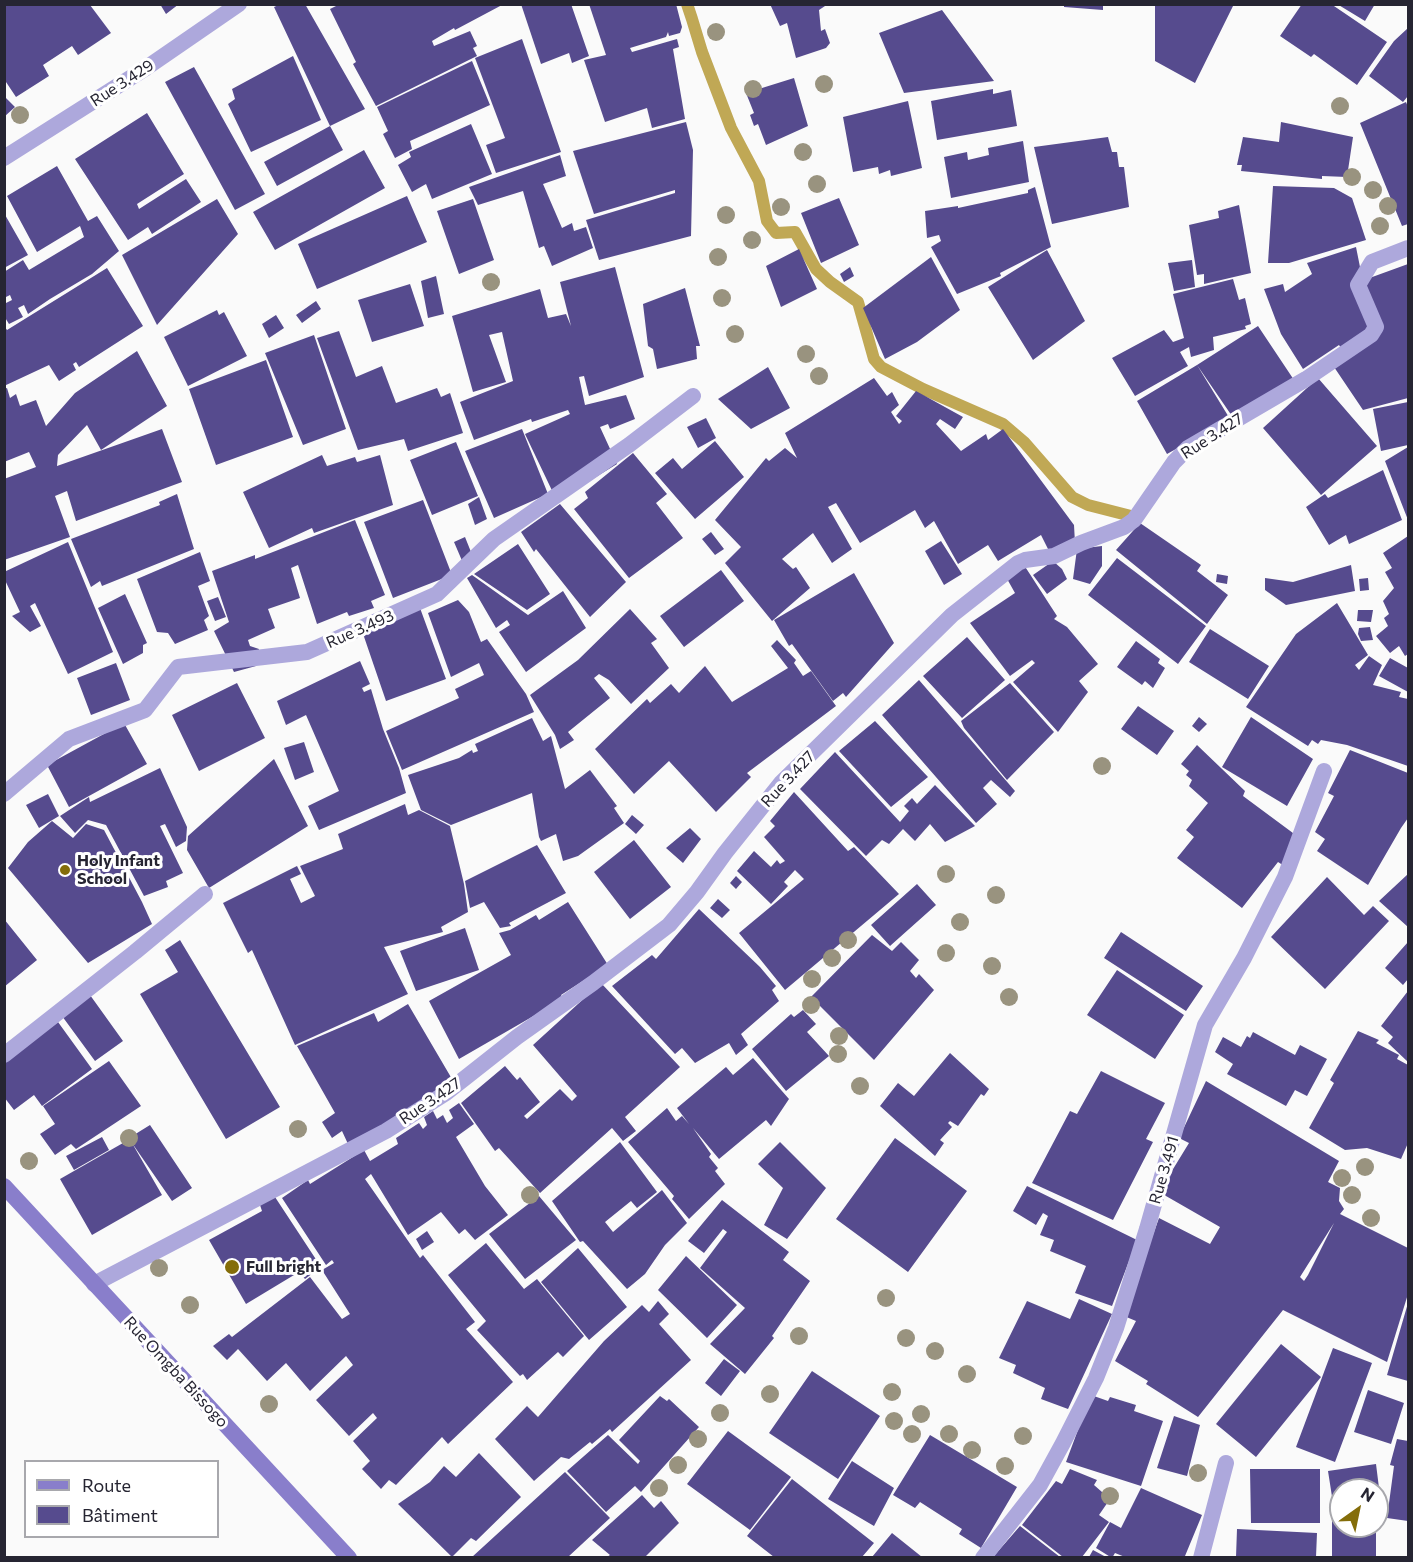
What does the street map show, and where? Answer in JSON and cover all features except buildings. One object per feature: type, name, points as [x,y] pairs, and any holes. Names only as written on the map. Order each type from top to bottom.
[{"type":"main road","name":"Rue Omgba Bissogo","points":[[4,1186],[349,1557]]},
{"type":"street","name":"Rue 3.429","points":[[4,159],[146,68],[239,4]]},
{"type":"street","name":"Rue 3.427","points":[[94,1284],[386,1131],[446,1093],[517,1037],[669,925],[781,783],[952,615],[1018,563],[1054,556],[1124,527],[1134,520],[1174,462],[1188,448],[1306,379],[1371,335],[1376,327],[1359,288],[1360,281],[1372,261],[1408,248]]},
{"type":"street","name":"Rue 3.493","points":[[4,794],[69,739],[144,710],[178,667],[307,652],[437,594],[494,539],[629,445],[693,396]]},
{"type":"street","name":"Rue 3.491","points":[[983,1557],[1040,1485],[1096,1378],[1116,1328],[1137,1262],[1205,1024],[1244,958],[1285,877],[1324,771]]},
{"type":"street","points":[[4,1055],[205,894]]},
{"type":"street","points":[[1201,1557],[1226,1463]]},
{"type":"waterway","points":[[687,4],[702,52],[731,128],[759,181],[767,221],[776,233],[795,232],[816,269],[858,302],[874,359],[881,367],[923,389],[1003,424],[1024,442],[1072,497],[1088,505],[1131,516]]},
{"type":"place","name":"Holy Infant School","points":[[65,870]]},
{"type":"place","name":"Full bright","points":[[232,1267]]}]
